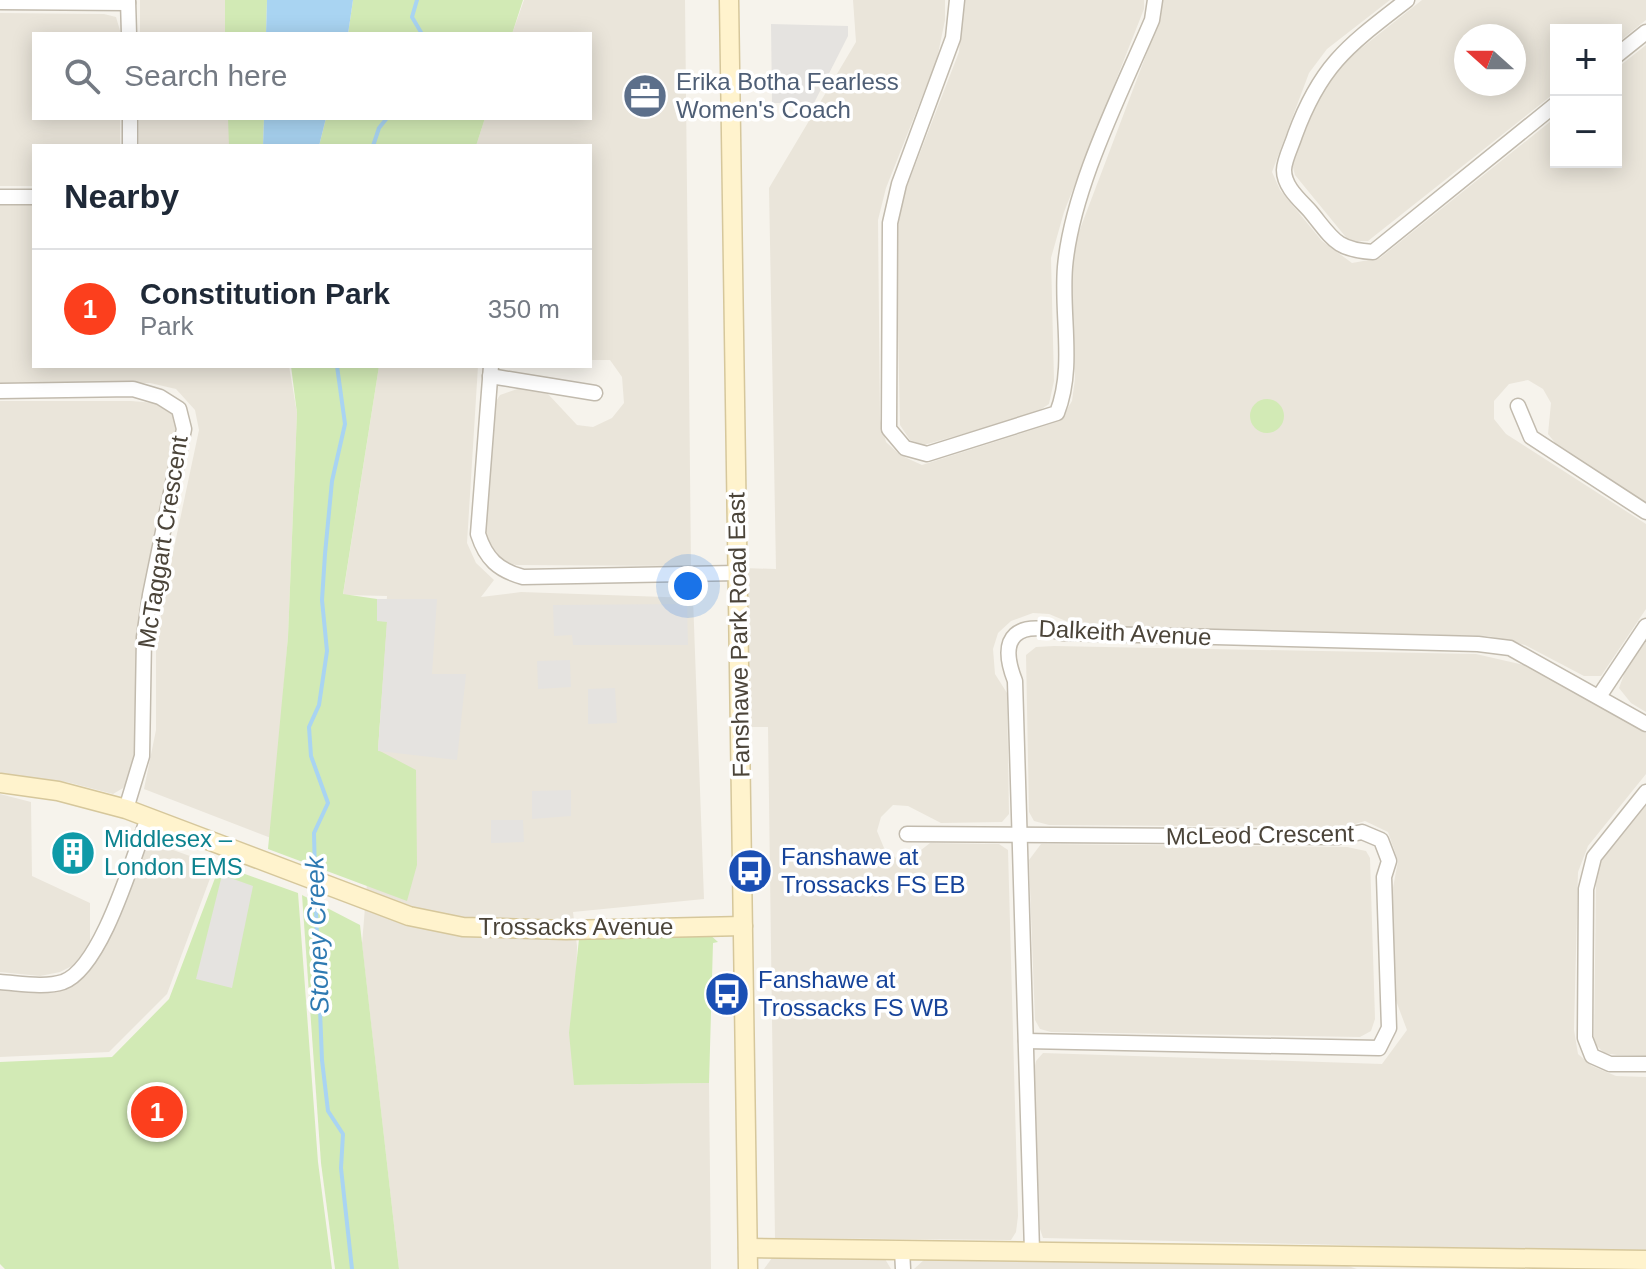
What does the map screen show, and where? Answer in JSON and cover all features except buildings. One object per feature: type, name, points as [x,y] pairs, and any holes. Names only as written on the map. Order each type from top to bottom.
[{"type":"street","name":"Fanshawe Park Road East","points":[[729,0],[748,1269]]},
{"type":"street","points":[[957,0],[953,38],[899,184],[890,223],[889,429],[905,448],[927,454],[1057,413],[1065,393],[1065,268],[1077,204],[1152,20],[1155,0]]},
{"type":"street","points":[[1407,0],[1346,48],[1325,70],[1308,100],[1283,169],[1287,184],[1330,236],[1347,250],[1373,252],[1550,109]]},
{"type":"street","points":[[0,2],[128,1],[129,32]]},
{"type":"street","points":[[1622,51],[1646,32]]},
{"type":"street","points":[[130,120],[130,144]]},
{"type":"street","points":[[0,197],[32,197]]},
{"type":"street","points":[[595,393],[491,371],[478,534],[484,554],[503,571],[523,577],[738,573]]},
{"type":"street","name":"McTaggart Crescent","points":[[0,391],[133,389],[179,409],[184,429],[144,637],[142,756],[126,809]]},
{"type":"street","points":[[1518,406],[1531,437],[1646,512]]},
{"type":"street","points":[[1600,695],[1646,626]]},
{"type":"street","name":"Dalkeith Avenue","points":[[1032,1251],[1015,681],[1006,658],[1010,641],[1025,629],[1041,627],[1063,633],[1478,644],[1510,648],[1600,695],[1646,724]]},
{"type":"street","name":"Trossacks Avenue","points":[[0,783],[58,791],[126,809],[409,916],[463,927],[566,930],[743,926]]},
{"type":"street","points":[[1646,792],[1594,857],[1589,878],[1585,1038],[1592,1056],[1610,1064],[1646,1064]]},
{"type":"street","points":[[0,982],[62,983],[79,972],[95,952],[148,818]]},
{"type":"street","name":"McLeod Crescent","points":[[907,834],[1338,837],[1362,832],[1381,840],[1389,861],[1384,877],[1389,1028],[1379,1048],[1026,1041]]},
{"type":"street","points":[[748,1248],[1032,1251],[1373,1263],[1646,1260]]},
{"type":"street","points":[[902,1249],[903,1269]]},
{"type":"shaded area","points":[[140,0],[232,0],[231,32],[140,32]]},
{"type":"shaded area","points":[[524,0],[685,0],[691,566],[516,565],[499,560],[488,549],[485,533],[493,406],[500,395],[520,388],[548,394],[577,425],[593,427],[612,418],[624,403],[622,377],[610,360],[592,360],[592,144],[477,144],[484,120],[592,120],[592,32],[513,32]]},
{"type":"shaded area","points":[[853,0],[945,0],[945,20],[937,59],[886,188],[878,220],[880,419],[886,442],[900,455],[922,465],[1060,421],[1072,401],[1075,379],[1070,281],[1077,237],[1159,21],[1162,0],[1390,0],[1327,49],[1309,73],[1272,172],[1280,190],[1322,241],[1352,263],[1380,258],[1550,122],[1550,168],[1622,168],[1622,64],[1646,45],[1646,503],[1556,444],[1548,434],[1551,403],[1543,389],[1528,380],[1509,384],[1494,401],[1494,419],[1506,434],[1646,524],[1646,609],[1601,676],[1584,676],[1525,645],[1488,636],[1078,626],[1049,614],[1033,613],[1011,621],[998,633],[993,649],[995,674],[1007,693],[1009,814],[1002,822],[941,823],[908,806],[893,805],[881,817],[877,831],[884,848],[897,859],[911,858],[930,843],[999,844],[1008,850],[1018,1216],[1016,1232],[1011,1240],[775,1238],[768,727],[748,727],[743,568],[776,569],[769,188],[856,42]]},
{"type":"shaded area","points":[[963,0],[1144,0],[1144,9],[1064,212],[1051,258],[1054,381],[1049,404],[1034,414],[924,445],[910,440],[900,425],[896,233],[901,202],[959,52]]},
{"type":"shaded area","points":[[1422,0],[1646,0],[1646,20],[1622,39],[1622,24],[1550,24],[1550,97],[1368,241],[1349,241],[1295,175],[1292,164],[1325,82],[1350,57]]},
{"type":"shaded area","points":[[0,13],[104,14],[116,17],[120,32],[32,32],[32,120],[120,120],[120,144],[32,144],[32,186],[0,186]]},
{"type":"shaded area","points":[[771,24],[848,26],[848,36],[814,103],[772,103]]},
{"type":"shaded area","points":[[139,120],[230,120],[230,144],[139,144]]},
{"type":"shaded area","points":[[0,205],[32,205],[32,368],[289,368],[297,413],[288,637],[271,838],[144,789],[156,730],[156,650],[164,595],[199,430],[195,410],[176,389],[150,383],[0,384]]},
{"type":"shaded area","points":[[379,368],[478,368],[467,543],[476,563],[494,580],[481,597],[521,592],[693,598],[704,899],[573,912],[577,946],[574,1085],[709,1083],[711,1269],[399,1269],[362,944],[387,596],[343,595]]},
{"type":"shaded area","points":[[0,401],[131,401],[155,403],[173,415],[177,432],[143,606],[138,746],[130,777],[123,788],[113,794],[67,782],[0,776]]},
{"type":"shaded area","points":[[377,599],[437,599],[432,674],[466,674],[457,760],[378,751],[387,622],[377,621]]},
{"type":"shaded area","points":[[687,604],[688,645],[573,645],[572,635],[554,636],[553,605]]},
{"type":"shaded area","points":[[1646,641],[1646,712],[1631,703],[1619,688],[1626,669]]},
{"type":"shaded area","points":[[1036,647],[1476,654],[1533,667],[1646,733],[1646,774],[1588,846],[1578,872],[1574,1030],[1578,1054],[1592,1066],[1616,1076],[1646,1077],[1646,1252],[1043,1238],[1040,1229],[1033,1075],[1036,1061],[1043,1053],[1382,1064],[1407,1030],[1395,998],[1392,893],[1398,861],[1388,832],[1365,821],[1345,827],[1049,825],[1034,821],[1029,812],[1026,655]]},
{"type":"shaded area","points":[[570,660],[571,687],[538,689],[537,661]]},
{"type":"shaded area","points":[[615,688],[617,723],[588,724],[588,689]]},
{"type":"shaded area","points":[[571,790],[571,816],[532,819],[532,791]]},
{"type":"shaded area","points":[[0,794],[31,802],[32,876],[90,903],[90,946],[74,965],[60,972],[40,976],[0,972]]},
{"type":"shaded area","points":[[1646,804],[1646,1056],[1617,1055],[1604,1053],[1594,1043],[1596,881],[1599,865],[1608,851]]},
{"type":"shaded area","points":[[491,820],[523,820],[524,842],[491,843]]},
{"type":"shaded area","points":[[148,841],[215,865],[167,994],[109,1052],[0,1057],[0,989],[43,993],[70,985],[89,972],[105,948]]},
{"type":"shaded area","points":[[1041,844],[1347,847],[1366,851],[1370,858],[1375,1019],[1371,1031],[1360,1037],[1051,1032],[1040,1029],[1035,1020],[1029,860]]},
{"type":"shaded area","points":[[222,875],[253,886],[232,988],[196,979]]},
{"type":"shaded area","points":[[870,1256],[885,1259],[891,1269],[764,1269],[772,1258]]},
{"type":"shaded area","points":[[925,1259],[1342,1264],[1357,1269],[914,1269]]},
{"type":"green space","points":[[225,0],[267,0],[266,32],[225,32]]},
{"type":"green space","points":[[353,0],[523,0],[513,32],[348,32]]},
{"type":"green space","points":[[228,120],[264,120],[263,144],[229,144]]},
{"type":"green space","points":[[326,120],[484,120],[477,144],[320,144]]},
{"type":"green space","points":[[291,368],[379,368],[343,594],[377,599],[377,621],[387,621],[378,750],[416,770],[417,865],[407,901],[268,849],[288,637],[297,413]]},
{"type":"green space","points":[[1267,399],[1279,404],[1284,416],[1279,428],[1267,433],[1255,428],[1250,416],[1255,404]]},
{"type":"green space","points":[[220,865],[298,893],[318,1162],[332,1269],[5,1269],[0,1264],[0,1062],[112,1057],[169,999]]},
{"type":"green space","points":[[302,895],[360,925],[399,1269],[335,1269],[321,1163]]},
{"type":"green space","points":[[709,934],[718,942],[713,943],[709,1083],[574,1085],[569,1033],[579,939]]},
{"type":"water","points":[[267,0],[353,0],[348,32],[266,32]]},
{"type":"water","points":[[264,120],[326,120],[320,144],[263,144]]},
{"type":"waterway","name":"Stoney Creek","points":[[417,0],[412,17],[421,32]]},
{"type":"waterway","name":"Stoney Creek","points":[[374,144],[385,120]]},
{"type":"waterway","name":"Stoney Creek","points":[[315,876],[314,833],[328,803],[311,756],[309,727],[319,705],[327,651],[322,600],[325,554],[332,481],[345,424],[337,368]]},
{"type":"waterway","name":"Stoney Creek","points":[[315,885],[322,1060],[328,1111],[343,1134],[341,1168],[352,1269]]},
{"type":"place","name":"Erika Botha Fearless Women's Coach","points":[[645,96]]},
{"type":"place","name":"Middlesex – London EMS","points":[[73,853]]},
{"type":"place","name":"Fanshawe at Trossacks FS EB","points":[[750,871]]},
{"type":"place","name":"Fanshawe at Trossacks FS WB","points":[[727,994]]},
{"type":"place","name":"Constitution Park","points":[[157,1112]]}]
